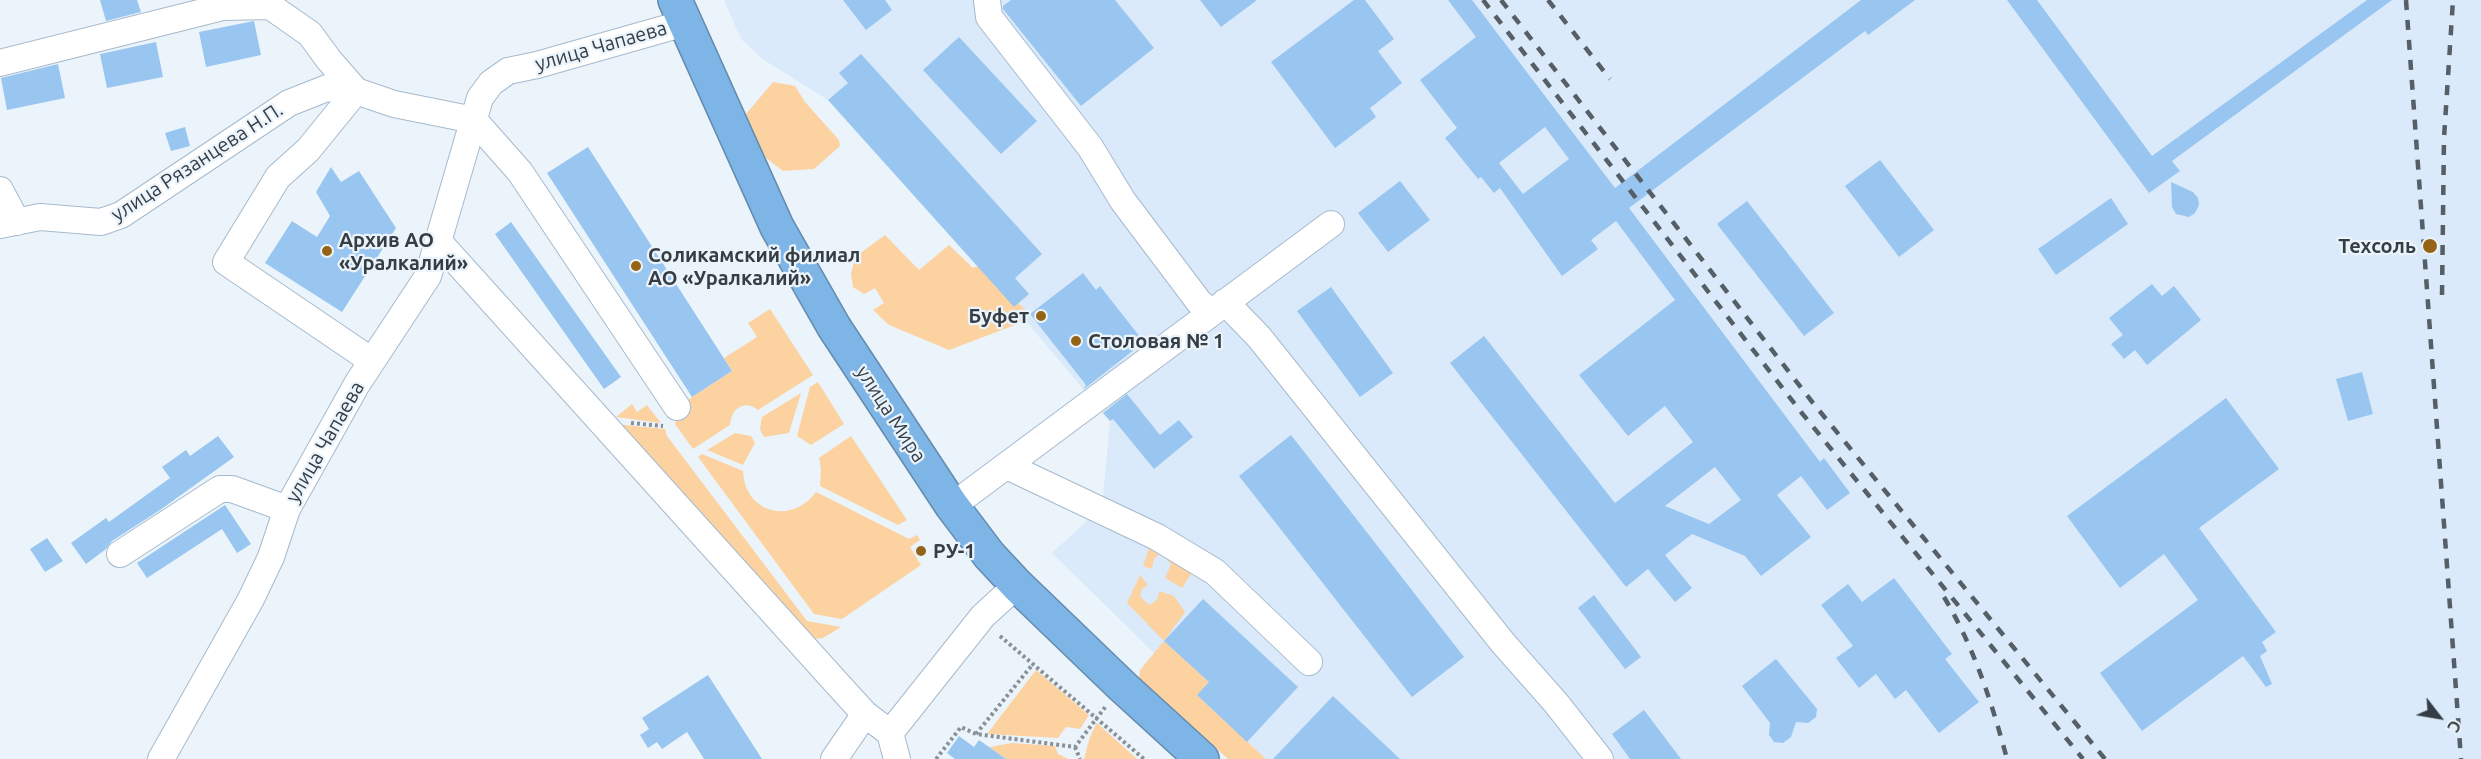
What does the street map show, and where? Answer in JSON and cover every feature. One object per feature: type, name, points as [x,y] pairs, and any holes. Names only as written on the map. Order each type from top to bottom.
[{"type":"highway","name":"улица Мира","points":[[680,11],[777,227],[834,327],[952,507],[983,548],[1017,585],[1202,759]]},
{"type":"street","points":[[987,0],[989,17],[1090,147],[1123,201],[1199,302],[1218,307],[1259,337],[1503,644],[1556,703],[1600,759]]},
{"type":"street","points":[[0,63],[223,7],[270,6],[310,34],[356,91],[394,104],[474,120],[520,172],[677,407]]},
{"type":"street","name":"улица Чапаева","points":[[161,759],[251,599],[271,557],[287,509],[372,361],[428,276],[480,98],[490,83],[507,71],[537,65],[680,11]]},
{"type":"street","name":"улица Рязанцева Н.П.","points":[[8,223],[40,217],[100,222],[121,215],[289,103],[327,88],[356,91]]},
{"type":"street","points":[[356,91],[308,150],[278,177],[225,262],[372,361]]},
{"type":"street","points":[[0,190],[8,223]]},
{"type":"street","points":[[952,507],[1330,224]]},
{"type":"street","points":[[438,241],[865,714],[890,733],[897,759]]},
{"type":"street","points":[[1007,466],[1157,537],[1199,561],[1215,572],[1309,662]]},
{"type":"street","points":[[120,554],[219,489],[232,489],[287,509]]},
{"type":"street","points":[[890,733],[983,616],[1017,585]]},
{"type":"street","points":[[834,759],[865,714]]},
{"type":"path","points":[[999,636],[1144,759]]},
{"type":"path","points":[[976,734],[1033,664]]},
{"type":"path","points":[[1075,747],[1122,686]]},
{"type":"path","points":[[936,759],[961,727],[976,734],[1075,747]]},
{"type":"path","points":[[1075,747],[1080,759]]},
{"type":"shaded area","points":[[724,0],[2481,0],[2481,759],[1266,759],[1052,553],[1102,507],[1110,421],[1014,307],[828,100],[764,60],[741,39]]},
{"type":"shaded area","points":[[773,82],[795,86],[805,102],[839,140],[840,146],[814,169],[783,171],[761,154],[746,114]]},
{"type":"shaded area","points":[[885,235],[919,270],[949,245],[973,268],[978,266],[1030,314],[1015,325],[949,350],[889,325],[873,310],[884,303],[875,288],[864,294],[853,287],[851,274],[855,257]]},
{"type":"shaded area","points":[[770,309],[813,375],[758,410],[748,405],[739,407],[733,414],[730,425],[693,449],[675,424],[680,405],[732,371],[724,358],[757,337],[748,323]]},
{"type":"shaded area","points":[[818,382],[844,424],[811,445],[797,436],[810,387]]},
{"type":"shaded area","points":[[801,393],[789,433],[764,437],[760,430],[762,417]]},
{"type":"shaded area","points":[[632,404],[637,412],[647,405],[661,423],[616,417]]},
{"type":"shaded area","points":[[615,424],[665,429],[667,436],[807,621],[841,627],[823,638],[813,639]]},
{"type":"shaded area","points":[[735,433],[751,436],[755,443],[743,465],[707,450]]},
{"type":"shaded area","points":[[851,436],[907,520],[898,525],[820,486],[819,458]]},
{"type":"shaded area","points":[[702,454],[743,471],[746,486],[752,497],[771,510],[795,509],[816,492],[909,539],[917,535],[920,540],[910,547],[921,565],[842,619],[814,614],[698,457]]},
{"type":"shaded area","points":[[1151,543],[1189,564],[1191,574],[1182,588],[1165,578],[1171,564],[1163,555],[1159,554],[1154,559],[1152,569],[1143,566]]},
{"type":"shaded area","points":[[1140,575],[1148,585],[1142,589],[1140,596],[1149,605],[1157,600],[1159,591],[1174,596],[1185,612],[1164,641],[1127,603]]},
{"type":"shaded area","points":[[1164,641],[1209,682],[1197,695],[1266,759],[1228,759],[1139,679],[1140,670]]},
{"type":"shaded area","points":[[1036,670],[1089,715],[1080,729],[1066,727],[1058,738],[987,734]]},
{"type":"shaded area","points":[[1097,723],[1137,759],[1084,759],[1090,736]]},
{"type":"shaded area","points":[[1012,743],[1055,746],[1058,754],[1068,759],[1006,759],[989,747]]},
{"type":"building","points":[[100,0],[137,0],[141,12],[106,21]]},
{"type":"building","points":[[843,0],[885,0],[892,10],[866,30]]},
{"type":"building","points":[[1011,0],[1115,0],[1154,48],[1081,106],[1003,9],[1003,6]]},
{"type":"building","points":[[1200,0],[1257,0],[1221,27]]},
{"type":"building","points":[[1354,0],[1365,0],[1394,39],[1378,51],[1402,83],[1370,108],[1376,117],[1335,148],[1271,62]]},
{"type":"building","points":[[1448,0],[1472,0],[1615,188],[1861,0],[1915,0],[1868,35],[1865,31],[1629,208],[1820,462],[1824,458],[1850,493],[1827,510],[1801,476],[1777,495],[1811,537],[1761,576],[1745,556],[1692,534],[1665,555],[1692,588],[1675,602],[1648,569],[1626,587],[1450,363],[1484,336],[1615,503],[1693,442],[1665,406],[1628,436],[1579,375],[1675,300],[1616,221],[1591,240],[1598,249],[1562,276],[1500,188],[1494,193],[1481,177],[1478,179],[1445,138],[1457,128],[1420,80],[1476,37]],"holes":[[[1545,127],[1569,159],[1523,194],[1499,163]],[[1715,467],[1741,500],[1709,524],[1665,506]]]},
{"type":"building","points":[[2007,0],[2037,0],[2152,156],[2367,0],[2392,0],[2172,161],[2180,171],[2149,193]]},
{"type":"building","points":[[254,21],[261,55],[206,67],[199,32]]},
{"type":"building","points":[[959,37],[1037,121],[1001,154],[923,70]]},
{"type":"building","points":[[156,42],[163,77],[107,88],[100,54]]},
{"type":"building","points":[[861,54],[1042,254],[1015,278],[1029,294],[1014,307],[828,100],[848,83],[839,73]]},
{"type":"building","points":[[58,64],[65,98],[7,110],[1,78]]},
{"type":"building","points":[[185,127],[190,146],[171,151],[165,133]]},
{"type":"building","name":"Соликамский филиал АО «Уралкалий»","points":[[588,147],[732,371],[692,397],[547,173]]},
{"type":"building","points":[[1880,160],[1934,230],[1899,257],[1845,186]]},
{"type":"building","name":"Архив АО «Уралкалий»","points":[[331,167],[341,182],[359,171],[396,228],[342,312],[265,263],[292,221],[317,237],[330,216],[316,192]]},
{"type":"building","points":[[1400,181],[1430,220],[1388,252],[1358,213]]},
{"type":"building","points":[[2171,182],[2193,192],[2198,198],[2199,205],[2195,213],[2189,217],[2176,214],[2172,207]]},
{"type":"building","points":[[2111,198],[2128,224],[2056,275],[2038,249]]},
{"type":"building","points":[[1747,201],[1834,313],[1804,336],[1717,224]]},
{"type":"building","points":[[511,222],[621,377],[604,389],[495,234]]},
{"type":"building","points":[[1083,273],[1096,290],[1100,286],[1144,342],[1084,389],[1086,385],[1030,314]]},
{"type":"building","points":[[2152,284],[2162,296],[2174,286],[2201,320],[2147,365],[2135,350],[2124,359],[2111,344],[2123,335],[2109,318]]},
{"type":"building","points":[[1331,287],[1393,373],[1360,397],[1297,311]]},
{"type":"building","points":[[2362,372],[2373,414],[2348,421],[2336,379]]},
{"type":"building","points":[[1127,394],[1160,435],[1179,420],[1193,437],[1154,469],[1113,419],[1110,421],[1103,413]]},
{"type":"building","points":[[2226,398],[2279,469],[2199,528],[2276,632],[2262,642],[2267,651],[2260,656],[2272,684],[2266,687],[2243,656],[2142,731],[2100,673],[2198,600],[2164,554],[2120,588],[2067,516]]},
{"type":"building","points":[[1291,435],[1464,657],[1412,697],[1239,476]]},
{"type":"building","points":[[218,436],[234,457],[112,541],[106,549],[86,564],[71,543],[106,518],[109,522],[170,478],[162,467],[186,450],[190,456]]},
{"type":"building","points":[[225,505],[251,544],[237,553],[222,529],[147,578],[137,563]]},
{"type":"building","points":[[47,538],[63,561],[45,572],[30,549]]},
{"type":"building","points":[[1894,578],[1952,654],[1945,659],[1979,702],[1939,733],[1906,690],[1895,699],[1876,674],[1859,688],[1836,658],[1853,646],[1821,605],[1848,584],[1862,602]]},
{"type":"building","points":[[1594,595],[1641,657],[1625,669],[1578,608]]},
{"type":"building","points":[[1203,599],[1298,687],[1247,742],[1197,695],[1209,682],[1164,641]]},
{"type":"building","points":[[1776,659],[1817,709],[1816,717],[1808,723],[1796,722],[1791,737],[1783,743],[1774,742],[1769,735],[1770,723],[1742,686]]},
{"type":"building","points":[[708,675],[762,759],[704,759],[687,732],[662,749],[657,742],[648,748],[640,735],[649,729],[642,718]]},
{"type":"building","points":[[1333,696],[1400,759],[1273,759]]},
{"type":"building","points":[[1644,710],[1681,759],[1630,759],[1612,734]]},
{"type":"building","points":[[959,736],[974,747],[979,740],[1006,759],[955,759],[947,753]]},
{"type":"railway","points":[[1483,0],[1801,412],[2083,759]]},
{"type":"railway","points":[[1501,0],[1813,403],[2105,759]]},
{"type":"railway","points":[[1548,0],[1610,79]]},
{"type":"railway","points":[[2406,0],[2461,759]]},
{"type":"railway","points":[[2442,295],[2444,138],[2453,0]]},
{"type":"railway","points":[[1944,597],[1955,616],[1981,676],[2007,759]]},
{"type":"place","name":"Техсоль","points":[[2430,246]]},
{"type":"place","name":"Архив АО «Уралкалий»","points":[[327,251]]},
{"type":"place","name":"Соликамский филиал АО «Уралкалий»","points":[[636,266]]},
{"type":"place","name":"Буфет","points":[[1041,316]]},
{"type":"place","name":"Столовая № 1","points":[[1076,341]]},
{"type":"place","name":"РУ-1","points":[[921,551]]}]
